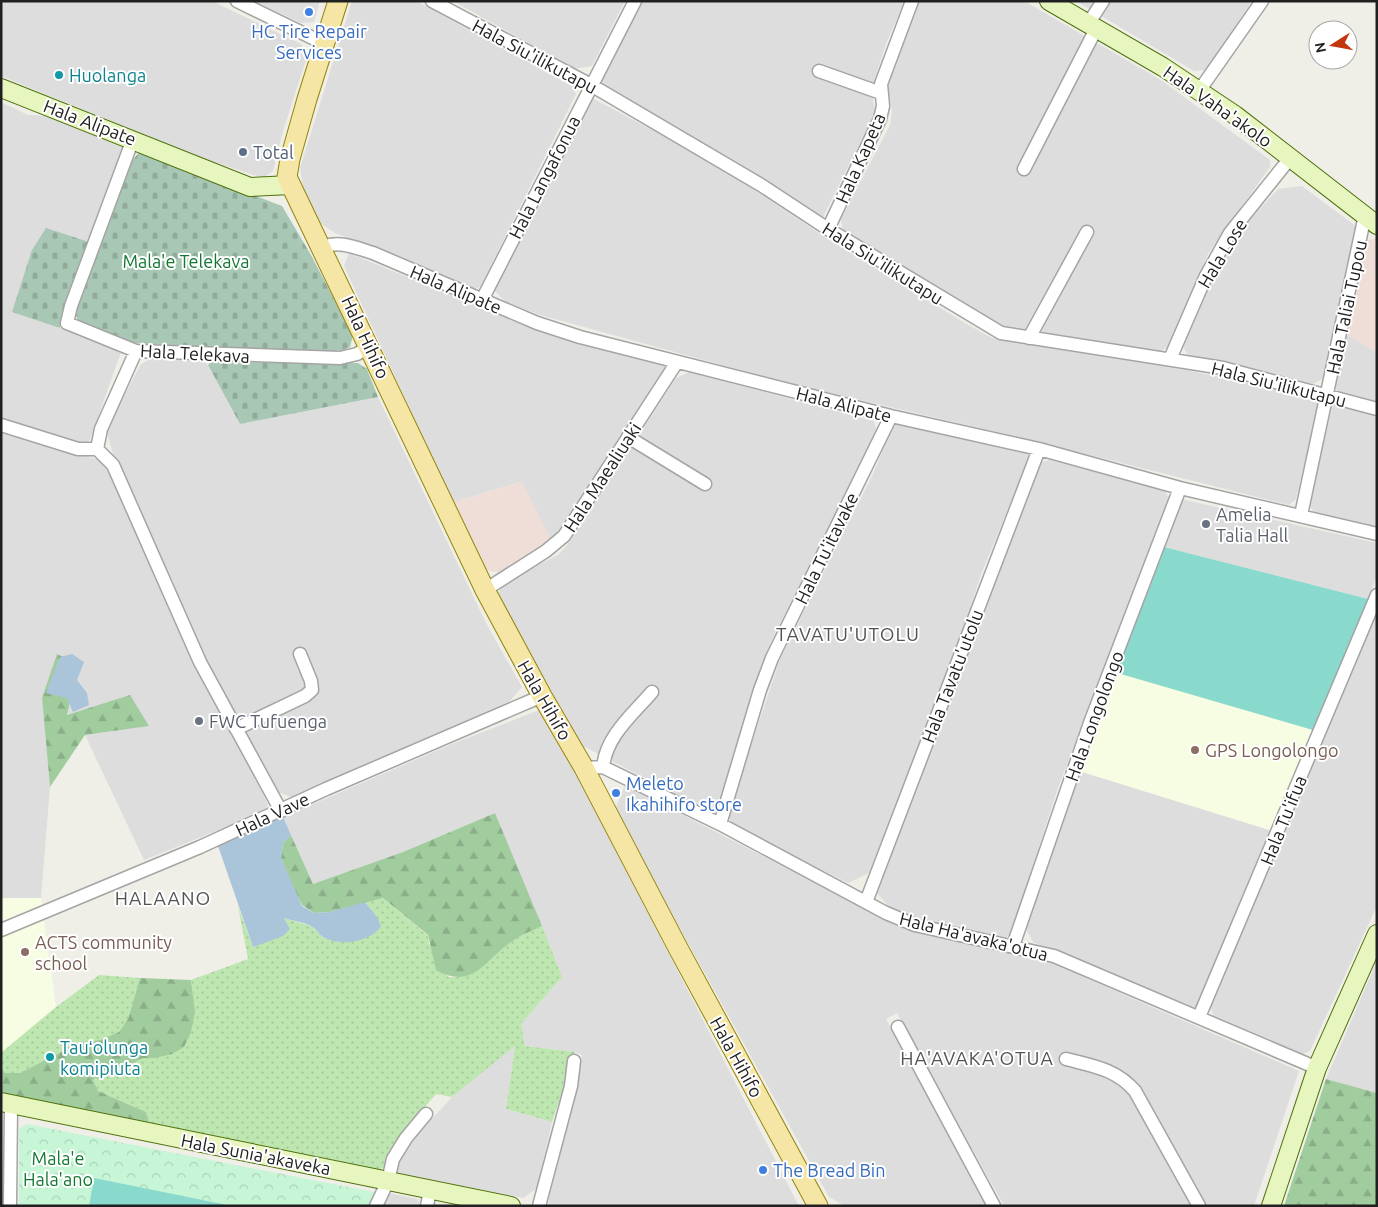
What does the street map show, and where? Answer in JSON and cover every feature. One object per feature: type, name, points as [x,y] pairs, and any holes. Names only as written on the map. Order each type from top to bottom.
[{"type":"main road","points":[[291,184],[288,177],[290,159],[338,1]]},
{"type":"main road","name":"Hala Hihifo","points":[[291,184],[485,590],[542,696],[584,768],[678,948],[818,1206]]},
{"type":"street","points":[[237,1],[325,44]]},
{"type":"street","name":"Hala Siu'ilikutapu","points":[[432,1],[591,85],[761,185],[828,229],[989,328],[1001,333],[1029,338],[1223,368],[1328,394],[1377,409]]},
{"type":"street","name":"Hala Langafonua","points":[[482,300],[635,1]]},
{"type":"street","name":"Hala Kapeta","points":[[828,229],[880,120],[883,106],[880,84],[912,1]]},
{"type":"street","name":"Hala Vaha'akolo","points":[[1049,1],[1164,67],[1291,157],[1371,220]]},
{"type":"street","points":[[1024,169],[1103,1]]},
{"type":"street","points":[[1199,91],[1262,1]]},
{"type":"street","points":[[819,71],[881,93]]},
{"type":"street","name":"Hala Alipate","points":[[1,88],[250,187],[291,184]]},
{"type":"street","name":"Hala Telekava","points":[[133,139],[74,298],[67,323],[136,351],[340,358],[357,354],[370,346]]},
{"type":"street","name":"Hala Lose","points":[[1170,359],[1206,276],[1230,233],[1291,157]]},
{"type":"street","name":"Hala Taliai Tupou","points":[[1301,515],[1328,394],[1371,220]]},
{"type":"street","points":[[1029,338],[1086,232]]},
{"type":"street","name":"Hala Alipate","points":[[323,248],[332,244],[344,244],[373,253],[537,323],[580,337],[891,416],[1039,450],[1180,488],[1377,534]]},
{"type":"street","points":[[98,449],[100,429],[136,351]]},
{"type":"street","name":"Hala Maealiuaki","points":[[485,590],[546,551],[564,536],[677,362]]},
{"type":"street","name":"Hala Tu'itavake","points":[[720,824],[760,690],[772,658],[891,416]]},
{"type":"street","points":[[1,425],[78,449],[98,449],[113,465],[200,662],[282,811]]},
{"type":"street","points":[[628,437],[705,484]]},
{"type":"street","name":"Hala Tavatu'utolu","points":[[866,902],[1039,450]]},
{"type":"street","name":"Hala Longolongo","points":[[1014,946],[1090,722],[1180,488]]},
{"type":"street","name":"Hala Tu'ifua","points":[[1199,1017],[1377,595]]},
{"type":"street","points":[[236,729],[305,696],[312,690],[312,681],[300,654]]},
{"type":"street","points":[[584,768],[603,766],[604,754],[616,732],[652,692]]},
{"type":"street","name":"Hala Vave","points":[[1,930],[282,811],[326,788],[542,696]]},
{"type":"street","name":"Hala Ha'avaka'otua","points":[[603,766],[720,824],[886,913],[915,925],[1054,956],[1317,1068]]},
{"type":"street","points":[[1271,1206],[1317,1068],[1376,940]]},
{"type":"street","points":[[898,1027],[994,1206]]},
{"type":"street","points":[[1066,1059],[1106,1070],[1124,1079],[1135,1091],[1199,1206]]},
{"type":"street","points":[[538,1206],[571,1086],[574,1061]]},
{"type":"street","points":[[6,1103],[10,1206]]},
{"type":"street","name":"Hala Sunia'akaveka","points":[[6,1103],[388,1180],[428,1198],[511,1206]]},
{"type":"street","points":[[376,1206],[388,1180],[393,1159],[406,1138],[426,1114]]},
{"type":"shaded area","points":[[1,1],[212,1],[301,44],[307,57],[284,128],[273,171],[263,178],[205,159],[1,76]]},
{"type":"shaded area","points":[[254,1],[320,1],[314,22],[301,23]]},
{"type":"shaded area","points":[[352,1],[416,1],[572,86],[576,94],[480,287],[474,289],[335,233],[320,223],[303,188],[300,168]]},
{"type":"shaded area","points":[[453,1],[625,1],[592,66],[574,69]]},
{"type":"shaded area","points":[[642,1],[904,1],[886,44],[874,81],[873,100],[876,116],[860,143],[823,217],[739,163],[600,84],[608,64]]},
{"type":"shaded area","points":[[919,1],[1024,1],[1161,80],[1270,160],[1270,167],[1208,254],[1171,344],[1160,352],[1003,326],[843,230],[841,219],[890,125],[892,111],[888,86]]},
{"type":"shaded area","points":[[1076,1],[1252,1],[1206,70],[1194,71]]},
{"type":"shaded area","points":[[592,98],[666,137],[739,180],[825,237],[992,338],[1186,370],[1275,388],[1320,401],[1296,499],[1289,505],[1014,436],[788,383],[540,315],[506,302],[493,289]]},
{"type":"shaded area","points":[[1,102],[28,115],[48,116],[129,150],[89,242],[13,312],[121,352],[90,440],[83,444],[1,418]]},
{"type":"shaded area","points":[[1302,186],[1357,227],[1326,377],[1313,384],[1189,356],[1183,347],[1221,257],[1242,228],[1278,189]]},
{"type":"shaded area","points":[[1377,238],[1377,352],[1346,334],[1365,241]]},
{"type":"shaded area","points":[[349,253],[511,320],[575,342],[664,363],[666,370],[554,546],[521,482],[453,502],[344,266]]},
{"type":"shaded area","points":[[1346,334],[1377,352],[1377,403],[1338,392],[1334,386]]},
{"type":"shaded area","points":[[159,355],[203,360],[208,365],[240,424],[378,397],[486,623],[522,687],[510,701],[294,798],[278,792],[202,659],[173,582],[115,461],[106,429],[141,364]]},
{"type":"shaded area","points":[[689,372],[874,421],[877,433],[772,640],[761,667],[720,803],[708,811],[581,745],[498,594],[504,583],[559,554],[567,545],[676,378]]},
{"type":"shaded area","points":[[1338,402],[1377,414],[1377,527],[1314,512],[1309,505],[1332,407]]},
{"type":"shaded area","points":[[898,424],[1027,452],[1029,458],[980,577],[965,626],[869,873],[848,883],[732,825],[728,814],[780,659],[873,474],[892,427]]},
{"type":"shaded area","points":[[1,430],[102,461],[108,468],[218,706],[268,804],[266,811],[144,860],[85,735],[149,726],[67,716],[79,664],[42,698],[50,787],[41,898],[1,898],[1,618],[3,604],[1,603]]},
{"type":"shaded area","points":[[1049,460],[1165,491],[1169,499],[1058,788],[1010,935],[1004,939],[920,920],[890,908],[876,892],[1038,463]]},
{"type":"shaded area","points":[[522,482],[554,546],[501,573],[486,570],[453,502]]},
{"type":"shaded area","points":[[1181,499],[1377,543],[1377,576],[1368,599],[1164,547]]},
{"type":"shaded area","points":[[1164,547],[1368,599],[1313,730],[1114,672]]},
{"type":"shaded area","points":[[1377,610],[1377,906],[1310,1051],[1301,1055],[1215,1020],[1209,1004],[1286,831]]},
{"type":"shaded area","points":[[72,654],[84,662],[77,680],[87,693],[89,705],[73,712],[67,698],[46,693],[60,657]]},
{"type":"shaded area","name":"GPS Longolongo","points":[[1114,672],[1313,730],[1273,831],[1079,771]]},
{"type":"shaded area","points":[[542,709],[574,766],[799,1206],[548,1206],[552,1179],[582,1055],[575,1052],[525,1046],[521,1024],[562,977],[495,813],[403,852],[313,884],[283,817],[452,744]]},
{"type":"shaded area","points":[[1079,771],[1273,831],[1196,1007],[1188,1009],[1033,942],[1026,929]]},
{"type":"shaded area","points":[[625,785],[875,914],[913,930],[1042,959],[1299,1071],[1254,1206],[1205,1206],[1135,1080],[1124,1087],[1132,1096],[1192,1206],[1004,1206],[897,1013],[886,1019],[988,1206],[845,1206],[829,1197],[638,853],[616,807]]},
{"type":"shaded area","points":[[283,817],[291,835],[283,843],[281,858],[302,906],[314,913],[330,912],[365,902],[377,917],[381,926],[370,936],[355,941],[338,942],[323,937],[308,925],[284,918],[290,929],[283,936],[253,947],[218,846]]},
{"type":"shaded area","name":"ACTS community school","points":[[1,898],[41,898],[56,1007],[1,1053]]},
{"type":"shaded area","points":[[1377,961],[1377,1093],[1326,1079]]},
{"type":"shaded area","points":[[515,1045],[506,1109],[552,1122],[537,1188],[524,1198],[396,1173],[398,1160],[406,1147],[452,1097]]},
{"type":"shaded area","points":[[1,1117],[3,1119],[3,1206],[1,1206]]},
{"type":"shaded area","points":[[94,1178],[232,1206],[89,1206]]},
{"type":"shaded area","points":[[388,1193],[418,1199],[420,1206],[382,1206]]},
{"type":"green space","name":"Mala'e Telekava","points":[[140,151],[282,206],[311,255],[353,335],[350,347],[343,350],[312,353],[133,343],[79,322],[74,311],[132,161]]},
{"type":"green space","name":"Mala'e Telekava","points":[[46,228],[89,242],[60,328],[12,312],[32,250]]},
{"type":"green space","points":[[211,362],[358,363],[367,369],[378,397],[240,424],[208,365]]},
{"type":"green space","points":[[57,654],[79,664],[67,715],[130,695],[149,726],[85,735],[50,787],[42,698]]},
{"type":"green space","points":[[495,813],[542,926],[514,940],[470,975],[460,977],[449,976],[436,970],[428,935],[383,898],[330,912],[314,913],[302,905],[281,858],[283,843],[291,835],[313,884],[403,852]]},
{"type":"green space","points":[[383,898],[428,936],[429,944],[448,977],[459,977],[476,971],[513,940],[542,926],[562,977],[521,1024],[525,1046],[575,1052],[552,1122],[506,1109],[515,1046],[452,1097],[436,1094],[407,1128],[386,1166],[378,1171],[150,1126],[146,1112],[98,1091],[93,1080],[104,1070],[132,1064],[143,1058],[155,1058],[193,996],[191,980],[248,959],[238,906],[253,947],[290,929],[284,918],[311,926],[324,938],[337,941],[377,917],[365,902]]},
{"type":"green space","points":[[99,975],[140,978],[128,1019],[119,1032],[100,1040],[80,1042],[20,1073],[5,1073],[1,1068],[1,1053],[56,1007]]},
{"type":"green space","points":[[140,978],[191,980],[195,1012],[191,1032],[184,1047],[172,1054],[155,1058],[143,1058],[132,1064],[104,1070],[93,1080],[98,1091],[146,1112],[150,1126],[1,1097],[1,1068],[5,1073],[20,1073],[80,1042],[100,1040],[119,1032],[128,1019]]},
{"type":"green space","points":[[1326,1079],[1377,1093],[1377,1206],[1284,1206]]},
{"type":"green space","name":"Mala'e Hala'ano","points":[[27,1124],[374,1192],[368,1206],[19,1206],[19,1129]]},
{"type":"place","name":"HC Tire Repair Services","points":[[309,12]]},
{"type":"place","name":"Huolanga","points":[[59,75]]},
{"type":"place","name":"Total","points":[[243,152]]},
{"type":"place","name":"Amelia Talia Hall","points":[[1206,524]]},
{"type":"place","name":"FWC Tufuenga","points":[[199,721]]},
{"type":"place","name":"GPS Longolongo","points":[[1195,750]]},
{"type":"place","name":"Meleto Ikahihifo store","points":[[616,793]]},
{"type":"place","name":"ACTS community school","points":[[25,952]]},
{"type":"place","name":"Tauʻolunga komipiuta","points":[[50,1057]]},
{"type":"place","name":"The Bread Bin","points":[[763,1170]]},
{"type":"district","name":"TAVATU'UTOLU","points":[[848,634]]},
{"type":"district","name":"HALAANO","points":[[163,898]]},
{"type":"district","name":"HA'AVAKA'OTUA","points":[[977,1058]]}]
